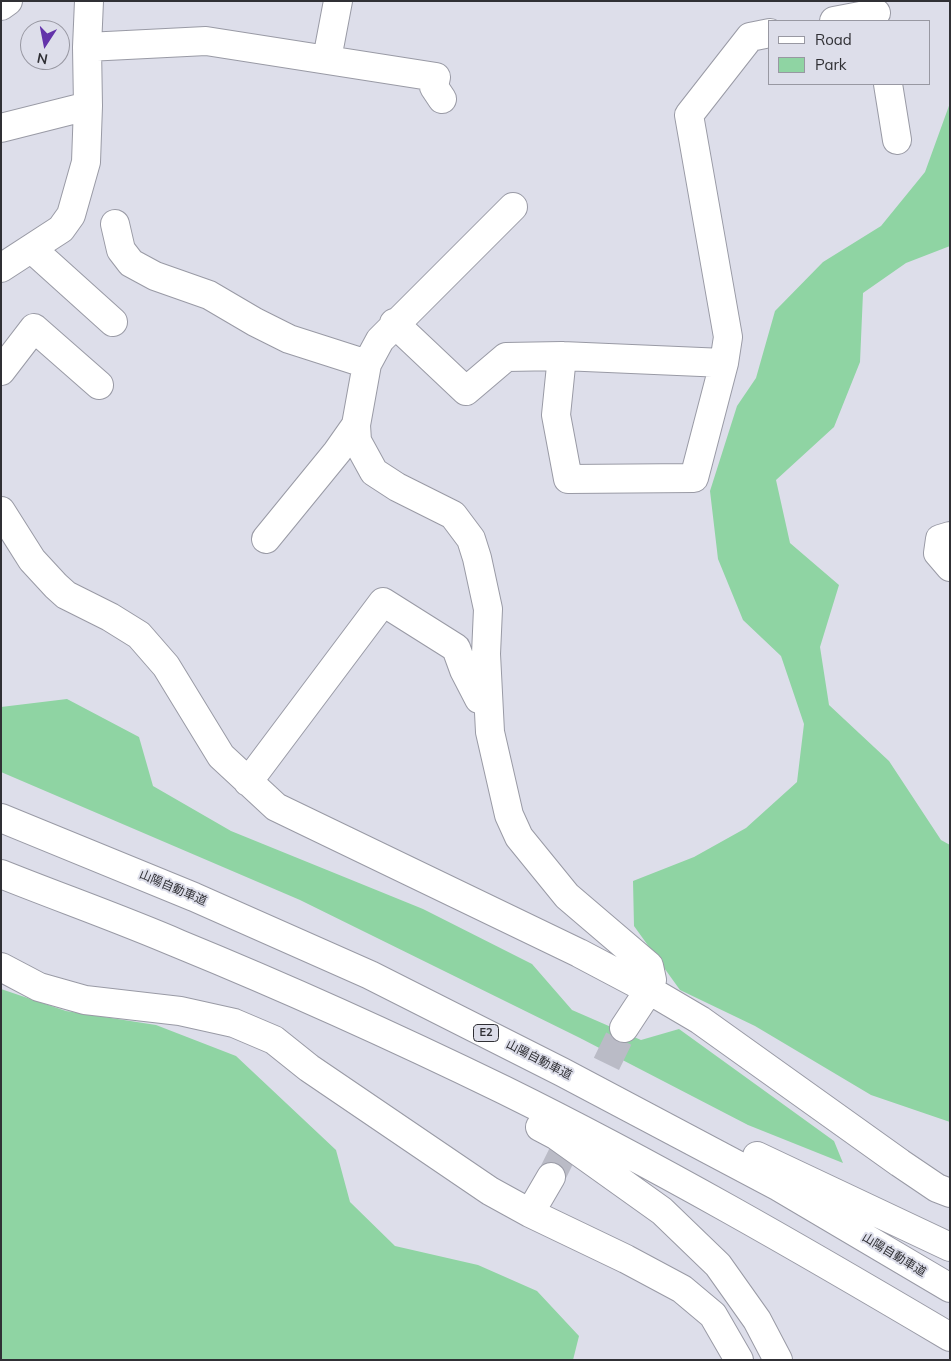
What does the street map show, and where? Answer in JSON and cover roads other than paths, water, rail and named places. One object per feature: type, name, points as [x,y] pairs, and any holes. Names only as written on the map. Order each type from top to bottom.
[{"type":"main road","points":[[1,6],[8,1]]},
{"type":"main road","points":[[1,268],[61,229],[71,215],[86,162],[88,1]]},
{"type":"main road","points":[[327,59],[338,1]]},
{"type":"main road","points":[[839,20],[876,12]]},
{"type":"main road","points":[[562,356],[556,415],[568,479],[694,478],[724,363],[728,337],[688,115],[750,37],[768,34]]},
{"type":"main road","points":[[87,47],[206,41],[436,77],[434,87],[442,98]]},
{"type":"main road","points":[[888,85],[897,140]]},
{"type":"main road","points":[[1,128],[88,106]]},
{"type":"main road","points":[[513,207],[394,323],[380,340],[367,364],[356,425],[357,441],[374,472],[397,487],[454,515],[471,539],[488,608],[486,654],[490,732],[509,815],[519,837],[567,896],[649,966],[652,980],[649,990],[624,1028]]},
{"type":"main road","points":[[115,224],[121,250],[131,263],[155,276],[210,295],[255,322],[289,339],[367,364]]},
{"type":"main road","points":[[32,249],[113,322]]},
{"type":"main road","points":[[394,323],[466,391],[506,357],[562,356],[724,363]]},
{"type":"main road","points":[[1,371],[34,328],[100,385]]},
{"type":"main road","points":[[266,540],[337,452],[356,425]]},
{"type":"main road","points":[[1,511],[32,560],[66,595],[110,617],[139,635],[166,666],[221,756],[276,807],[579,953],[649,990],[700,1020],[900,1163],[937,1188],[950,1193]]},
{"type":"main road","points":[[950,536],[940,539],[938,553],[950,567]]},
{"type":"main road","points":[[248,782],[383,602],[456,648],[464,670],[479,699],[488,702]]},
{"type":"main road","name":"山陽自動車道","points":[[1,818],[194,897],[370,975],[562,1072],[779,1187],[950,1288]]},
{"type":"main road","points":[[1,875],[178,944],[357,1021],[504,1090],[662,1172],[818,1258],[950,1337]]},
{"type":"main road","points":[[1,875],[119,930],[366,1039],[490,1099],[557,1136],[662,1211],[718,1265],[757,1320],[778,1360]]},
{"type":"main road","points":[[1,967],[39,986],[85,1000],[189,1013],[234,1022],[274,1040],[309,1068],[490,1191],[682,1289],[713,1315],[739,1360]]},
{"type":"main road","points":[[370,975],[950,1247]]},
{"type":"main road","points":[[530,1213],[551,1177]]},
{"type":"tunnel","points":[[551,1177],[624,1028]]}]
